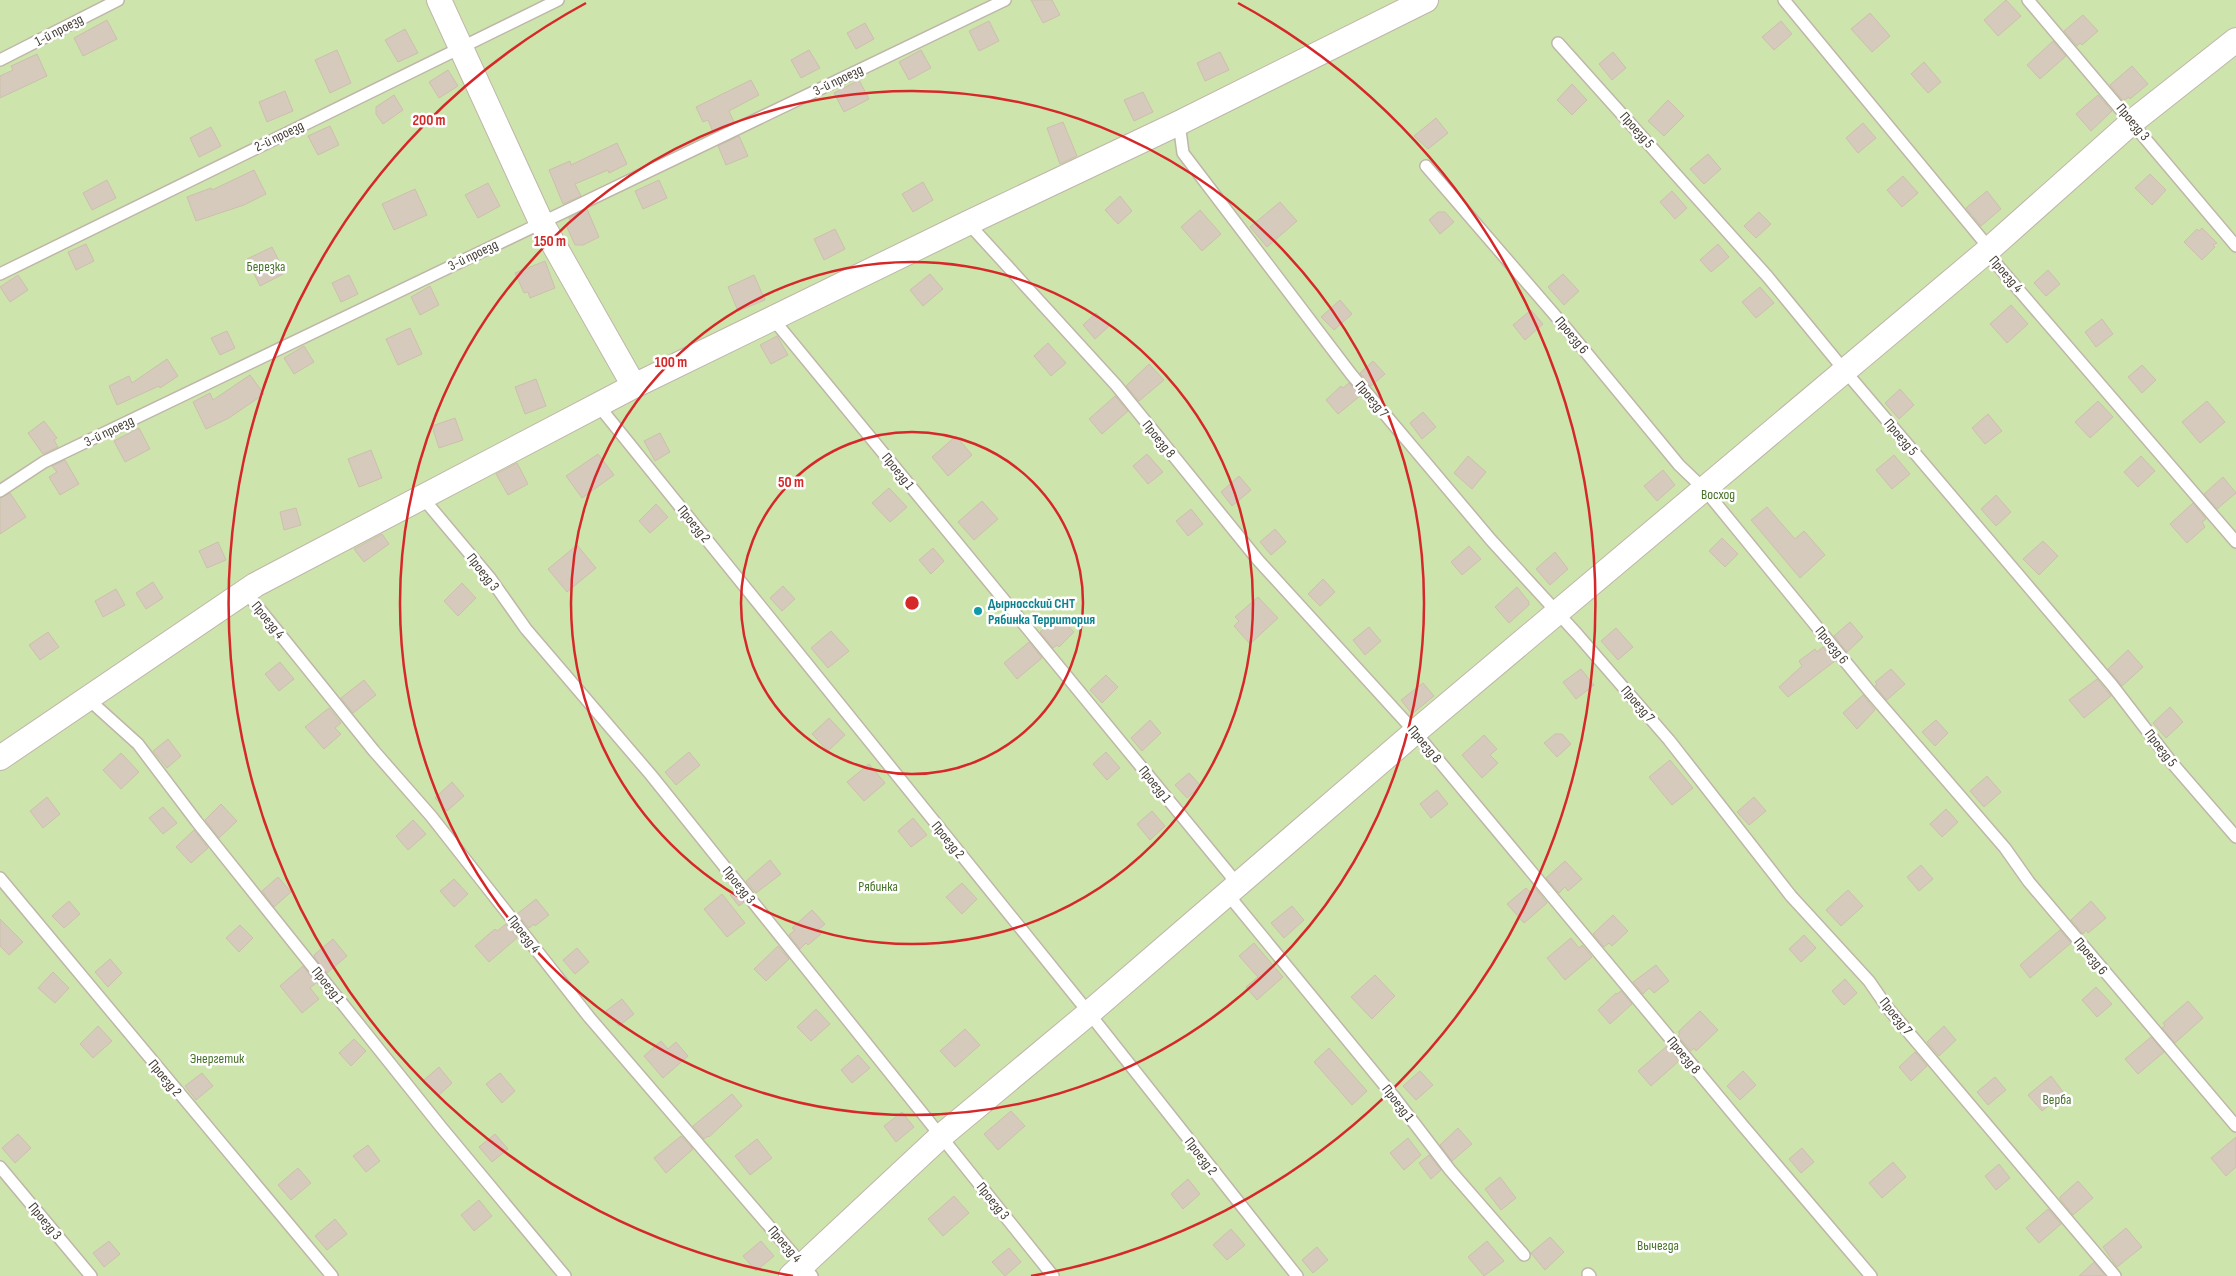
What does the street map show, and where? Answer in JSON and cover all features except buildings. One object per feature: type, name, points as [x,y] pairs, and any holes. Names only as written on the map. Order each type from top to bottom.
[{"type":"street","points":[[440,0],[541,222],[634,386]]},
{"type":"street","points":[[3,758],[87,698],[255,585],[634,386],[968,223],[1179,123],[1426,0]]},
{"type":"street","points":[[802,1272],[940,1137],[1088,1013],[1415,732],[1986,252],[2132,122],[2236,40]]},
{"type":"lane","name":"1-й проезд","points":[[0,60],[118,0]]},
{"type":"lane","name":"2-й проезд","points":[[0,274],[558,0]]},
{"type":"lane","name":"3-й проезд","points":[[0,491],[44,462],[1005,0]]},
{"type":"lane","name":"Проезд 4","points":[[1784,0],[1985,243],[1986,252],[2236,542]]},
{"type":"lane","name":"Проезд 3","points":[[2028,0],[2236,246]]},
{"type":"lane","name":"Проезд 5","points":[[1558,43],[1767,276],[1845,371],[2112,684],[2172,763],[2236,837]]},
{"type":"lane","name":"Проезд 7","points":[[1179,123],[1183,153],[1351,374],[1491,540],[1558,612],[1669,740],[1791,896],[1869,981],[1887,1007],[2114,1276]]},
{"type":"lane","name":"Проезд 6","points":[[1426,166],[1566,328],[1679,465],[1705,490],[1871,692],[2005,848],[2029,882],[2236,1126]]},
{"type":"lane","name":"Проезд 8","points":[[968,223],[1116,385],[1258,560],[1415,732],[1744,1127],[1871,1276]]},
{"type":"lane","name":"Проезд 1","points":[[774,319],[1231,876],[1234,902],[1395,1098],[1450,1170],[1524,1255]]},
{"type":"lane","name":"Проезд 2","points":[[598,405],[1088,1013],[1297,1276]]},
{"type":"lane","name":"Проезд 3","points":[[422,497],[490,578],[526,630],[657,783],[1053,1276]]},
{"type":"lane","name":"Проезд 4","points":[[255,585],[250,596],[287,643],[374,751],[431,816],[589,1017],[802,1272]]},
{"type":"lane","name":"Проезд 1","points":[[87,698],[138,744],[197,822],[441,1127],[565,1276]]},
{"type":"lane","name":"Проезд 2","points":[[0,878],[332,1276]]},
{"type":"lane","name":"Проезд 3","points":[[0,1167],[91,1276]]},
{"type":"green space","points":[[0,0],[2236,0],[2236,1276],[0,1276]]},
{"type":"place","name":"Дырносский СНТ Рябинка Территория","points":[[978,611]]},
{"type":"park label","name":"Березка","points":[[266,266]]},
{"type":"park label","name":"Восход","points":[[1718,494]]},
{"type":"park label","name":"Рябинка","points":[[878,886]]},
{"type":"park label","name":"Энергетик","points":[[217,1058]]},
{"type":"park label","name":"Верба","points":[[2057,1099]]},
{"type":"park label","name":"Вычегда","points":[[1658,1245]]}]
